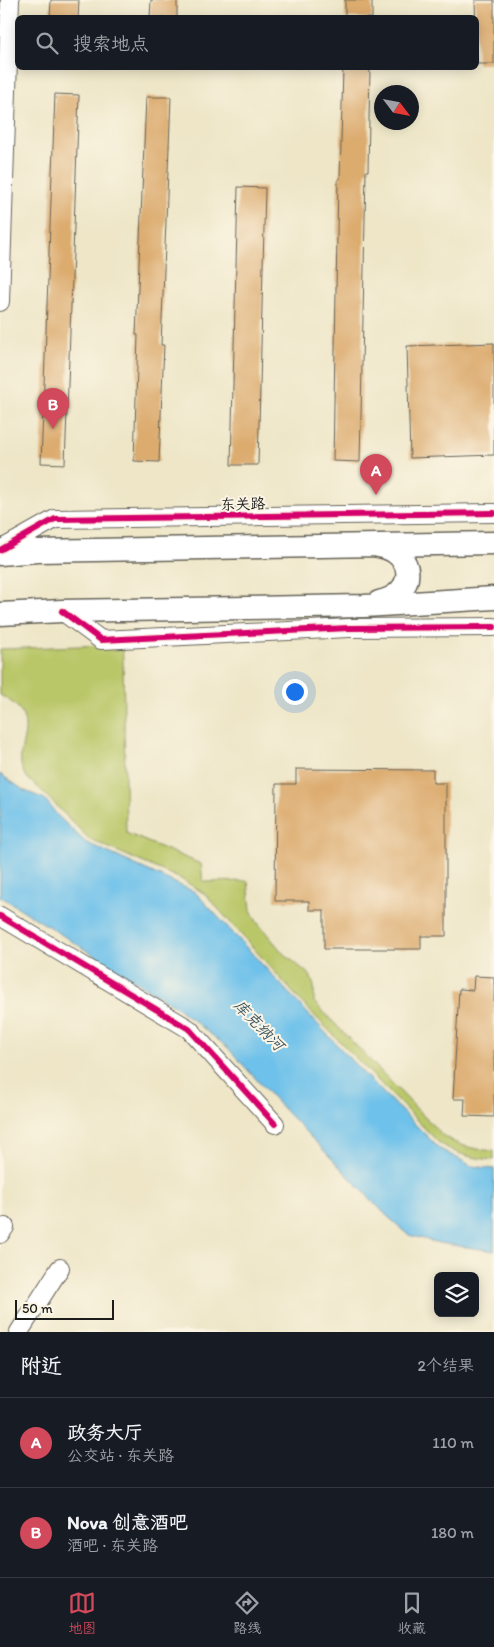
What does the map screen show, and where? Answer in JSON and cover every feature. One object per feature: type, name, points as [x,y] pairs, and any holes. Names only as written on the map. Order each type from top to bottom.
[{"type":"main road","points":[[0,554],[47,551],[494,543]]},
{"type":"main road","points":[[364,606],[390,600],[398,595],[403,589],[407,572],[405,564],[394,551],[371,545]]},
{"type":"main road","points":[[0,614],[62,611],[364,606],[494,598]]},
{"type":"street","points":[[0,302],[10,0]]},
{"type":"street","name":"东关路","points":[[0,550],[56,519],[494,513]]},
{"type":"street","points":[[62,611],[100,640],[348,628],[494,627]]},
{"type":"street","points":[[0,916],[189,1029],[275,1124]]},
{"type":"street","points":[[19,1332],[60,1268]]},
{"type":"green space","points":[[104,645],[122,648],[126,833],[201,864],[203,882],[248,881],[251,910],[257,922],[283,953],[310,975],[314,986],[314,1002],[442,1135],[467,1147],[494,1151],[494,1160],[465,1155],[438,1142],[306,1007],[205,894],[181,879],[89,839],[27,778],[22,768],[21,758],[25,729],[24,719],[17,707],[0,695],[0,649]]},
{"type":"water","name":"库克纳河","points":[[0,774],[25,791],[45,799],[57,815],[85,842],[195,892],[364,1074],[440,1149],[472,1166],[494,1169],[494,1251],[439,1243],[409,1235],[386,1215],[275,1100],[227,1047],[175,1006],[0,896]]},
{"type":"building","points":[[51,0],[79,0],[78,15],[50,15]]},
{"type":"building","points":[[151,0],[177,0],[177,15],[150,15]]},
{"type":"building","points":[[345,0],[372,0],[372,15],[345,15]]},
{"type":"building","points":[[475,0],[494,0],[494,64],[479,64],[479,15],[475,15]]},
{"type":"building","points":[[343,70],[370,70],[360,462],[333,461],[338,179],[340,179]]},
{"type":"building","points":[[55,94],[79,95],[65,464],[41,463]]},
{"type":"building","points":[[146,97],[171,97],[161,345],[164,345],[159,462],[134,461],[138,335],[136,335]]},
{"type":"building","points":[[238,187],[265,188],[258,465],[231,465]]},
{"type":"building","points":[[494,343],[494,455],[410,458],[407,346]]},
{"type":"building","points":[[296,769],[433,770],[433,783],[446,783],[446,936],[421,936],[421,949],[324,949],[324,910],[309,910],[309,901],[275,901],[276,784],[296,784]]},
{"type":"building","points":[[474,976],[494,977],[494,1117],[464,1116],[465,1099],[453,1099],[459,989],[473,990]]},
{"type":"cycle path","points":[[0,550],[55,519],[494,513]]},
{"type":"cycle path","points":[[62,611],[101,640],[349,628],[494,627]]},
{"type":"cycle path","points":[[0,916],[189,1029],[275,1124]]},
{"type":"place","name":"Nova 创意酒吧","points":[[53,429]]},
{"type":"place","name":"政务大厅","points":[[376,495]]}]
